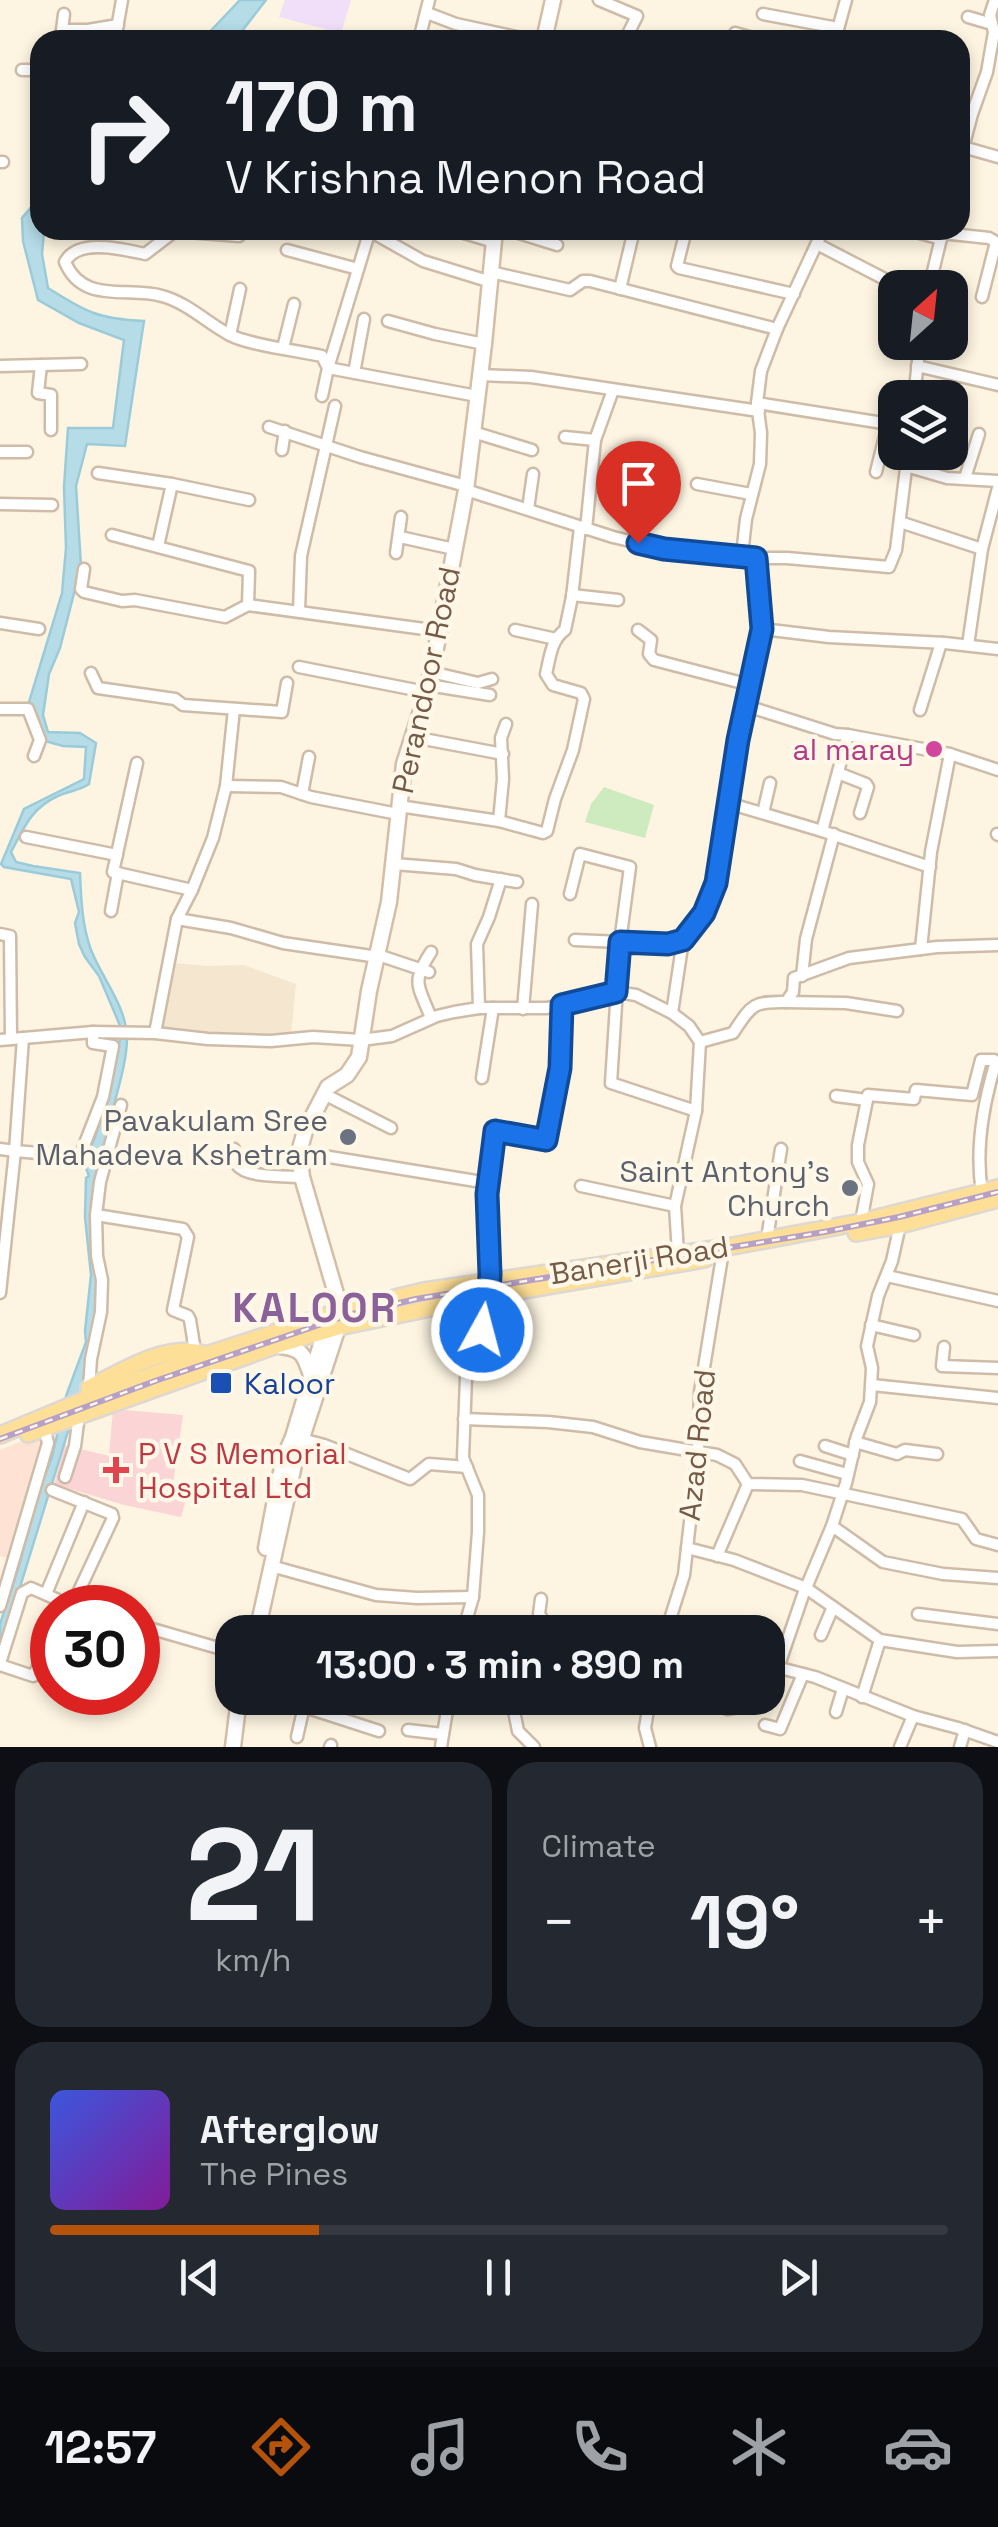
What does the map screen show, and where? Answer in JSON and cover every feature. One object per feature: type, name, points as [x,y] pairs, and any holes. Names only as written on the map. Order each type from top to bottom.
[{"type":"main road","points":[[546,30],[553,0]]},
{"type":"main road","name":"Perandoor Road","points":[[332,1321],[333,1285],[302,1177],[299,1152],[305,1131],[328,1087],[352,1069],[358,1057],[394,864],[404,764],[428,683],[466,488],[495,240]]},
{"type":"main road","name":"Banerji Road","points":[[0,1435],[79,1416],[200,1353],[493,1288],[678,1253],[722,1252],[990,1190]]},
{"type":"main road","name":"Banerji Road","points":[[493,1288],[900,1225],[998,1199]]},
{"type":"main road","points":[[258,1615],[271,1566],[286,1454],[297,1438],[311,1376],[332,1321]]},
{"type":"main road","points":[[257,1615],[283,1490],[332,1321]]},
{"type":"main road","name":"Banerji Road","points":[[0,1445],[51,1421],[89,1393],[142,1386],[277,1346],[332,1321]]},
{"type":"main road","points":[[277,1346],[294,1347],[305,1356],[311,1376]]},
{"type":"main road","points":[[89,1393],[139,1363],[178,1351],[200,1353]]},
{"type":"main road","points":[[234,1747],[238,1715]]},
{"type":"main road","points":[[242,1747],[245,1715]]},
{"type":"street","points":[[117,30],[122,0]]},
{"type":"street","points":[[422,30],[429,0]]},
{"type":"street","points":[[599,0],[637,16],[630,30]]},
{"type":"street","points":[[838,30],[846,0]]},
{"type":"street","points":[[970,122],[994,55],[990,15],[995,0]]},
{"type":"street","points":[[64,14],[62,30],[118,25]]},
{"type":"street","points":[[427,14],[484,30]]},
{"type":"street","points":[[764,14],[822,30]]},
{"type":"street","points":[[968,17],[992,24]]},
{"type":"street","points":[[22,70],[30,70]]},
{"type":"street","points":[[970,148],[998,157]]},
{"type":"street","points":[[970,236],[996,242],[982,296]]},
{"type":"street","points":[[163,240],[144,254],[81,247],[69,254],[65,262],[77,281],[101,290],[160,295],[190,308],[232,336],[322,356],[328,368]]},
{"type":"street","points":[[322,396],[366,240]]},
{"type":"street","points":[[386,240],[423,261],[491,277],[570,290],[583,281],[777,329]]},
{"type":"street","points":[[541,240],[557,245]]},
{"type":"street","points":[[620,289],[632,240]]},
{"type":"street","points":[[684,240],[679,268],[794,294]]},
{"type":"street","points":[[742,555],[746,519],[760,464],[761,370],[819,240]]},
{"type":"street","points":[[933,270],[941,240]]},
{"type":"street","points":[[817,244],[878,276]]},
{"type":"street","points":[[287,250],[358,268]]},
{"type":"street","points":[[232,336],[240,289]]},
{"type":"street","points":[[283,348],[294,304]]},
{"type":"street","points":[[354,372],[364,319]]},
{"type":"street","points":[[388,320],[484,344]]},
{"type":"street","points":[[916,380],[918,360]]},
{"type":"street","points":[[41,364],[38,393],[51,395],[51,430]]},
{"type":"street","points":[[0,366],[81,364]]},
{"type":"street","points":[[917,366],[998,385]]},
{"type":"street","points":[[328,368],[477,396]]},
{"type":"street","points":[[480,375],[531,377],[883,423],[887,428],[876,472]]},
{"type":"street","points":[[226,786],[280,787],[398,810],[499,821],[547,831],[573,750],[584,699],[581,693],[553,685],[547,678],[552,647],[565,630],[595,440],[612,390]]},
{"type":"street","points":[[299,611],[301,556],[335,406]]},
{"type":"street","points":[[269,427],[583,528],[664,549],[889,567],[896,550],[906,470]]},
{"type":"street","points":[[282,450],[286,431]]},
{"type":"street","points":[[472,432],[532,450]]},
{"type":"street","points":[[965,478],[979,434]]},
{"type":"street","points":[[565,437],[595,440]]},
{"type":"street","points":[[0,452],[27,452]]},
{"type":"street","points":[[920,470],[947,478],[998,484],[982,549],[968,645]]},
{"type":"street","points":[[98,473],[249,500]]},
{"type":"street","points":[[528,509],[533,474]]},
{"type":"street","points":[[158,546],[172,484]]},
{"type":"street","points":[[696,484],[752,494]]},
{"type":"street","points":[[0,504],[52,505]]},
{"type":"street","points":[[396,552],[401,516]]},
{"type":"street","points":[[900,522],[982,549]]},
{"type":"street","points":[[112,535],[248,571],[248,605]]},
{"type":"street","points":[[400,537],[454,549]]},
{"type":"street","points":[[672,1013],[683,940],[704,913],[716,883],[738,740],[762,629],[756,558]]},
{"type":"street","points":[[84,569],[81,589],[122,601],[225,617],[248,605],[439,632]]},
{"type":"street","points":[[572,594],[618,600]]},
{"type":"street","points":[[0,622],[39,630]]},
{"type":"street","points":[[762,629],[998,650]]},
{"type":"street","points":[[515,630],[556,639]]},
{"type":"street","points":[[638,630],[651,640],[649,654],[654,660],[750,685]]},
{"type":"street","points":[[920,710],[941,643]]},
{"type":"street","points":[[299,667],[490,695]]},
{"type":"street","points":[[91,673],[98,688],[175,700],[183,705],[282,712],[287,683]]},
{"type":"street","points":[[428,683],[478,684],[492,678]]},
{"type":"street","points":[[747,706],[834,734],[950,754],[998,770]]},
{"type":"street","points":[[0,708],[28,709],[40,740],[34,756]]},
{"type":"street","points":[[154,1034],[177,919],[213,838],[226,786],[234,709]]},
{"type":"street","points":[[499,821],[503,789],[501,738],[506,724]]},
{"type":"street","points":[[802,976],[806,938],[848,735]]},
{"type":"street","points":[[413,737],[503,754]]},
{"type":"street","points":[[922,949],[930,867],[950,754]]},
{"type":"street","points":[[302,794],[310,757]]},
{"type":"street","points":[[137,763],[112,872],[192,890]]},
{"type":"street","points":[[838,774],[868,787],[860,813]]},
{"type":"street","points":[[763,813],[770,783]]},
{"type":"street","points":[[728,802],[930,867]]},
{"type":"street","points":[[26,837],[117,854]]},
{"type":"street","points":[[570,894],[580,854],[630,867],[620,942],[611,1084],[696,1111]]},
{"type":"street","points":[[394,864],[456,868],[476,876],[517,882]]},
{"type":"street","points":[[111,911],[118,873]]},
{"type":"street","points":[[479,1008],[477,944],[501,879]]},
{"type":"street","points":[[524,1009],[532,904]]},
{"type":"street","points":[[177,919],[231,928],[282,943],[378,956],[424,970]]},
{"type":"street","points":[[0,934],[10,936],[14,1150],[0,1293]]},
{"type":"street","points":[[575,940],[668,944],[683,940]]},
{"type":"street","points":[[786,1002],[793,992],[794,978],[849,958],[998,945]]},
{"type":"street","points":[[431,952],[417,989],[431,1018]]},
{"type":"street","points":[[11,1039],[123,1032],[208,1040],[361,1040],[392,1036],[431,1018],[479,1008],[524,1009],[616,992],[636,995],[672,1013],[689,1026],[700,1042],[696,1111],[675,1206],[678,1253]]},
{"type":"street","points":[[700,1042],[733,1034],[749,1008],[764,1002],[846,1003],[897,1011]]},
{"type":"street","points":[[468,1615],[473,1597],[478,1494],[463,1458],[466,1377],[476,1364],[493,1288],[488,1183],[495,1131],[546,1140],[560,1068],[562,1005]]},
{"type":"street","points":[[482,1078],[494,1008]]},
{"type":"street","points":[[81,1156],[103,1097],[113,1046],[94,1043],[93,1032]]},
{"type":"street","points":[[836,1096],[914,1099],[916,1090],[972,1095],[981,1060],[994,1060],[979,1168],[990,1190]]},
{"type":"street","points":[[324,1094],[391,1128]]},
{"type":"street","points":[[861,1222],[868,1184],[858,1162],[858,1144],[868,1098]]},
{"type":"street","points":[[89,1393],[91,1359],[101,1312],[96,1216],[105,1159],[121,1105]]},
{"type":"street","points":[[0,1149],[105,1159]]},
{"type":"street","points":[[234,1149],[235,1162],[252,1173],[302,1177]]},
{"type":"street","points":[[767,1239],[781,1150]]},
{"type":"street","points":[[299,1152],[488,1183]]},
{"type":"street","points":[[580,1186],[675,1206]]},
{"type":"street","points":[[96,1216],[183,1230],[188,1237],[173,1310],[188,1316],[200,1353]]},
{"type":"street","points":[[785,1641],[832,1526],[870,1402],[867,1346],[900,1225]]},
{"type":"street","name":"Azad Road","points":[[672,1615],[684,1575],[698,1452],[700,1392],[722,1252]]},
{"type":"street","points":[[886,1276],[998,1301]]},
{"type":"street","points":[[871,1325],[914,1336]]},
{"type":"street","points":[[944,1347],[942,1366],[998,1368]]},
{"type":"street","points":[[872,1385],[998,1398]]},
{"type":"street","points":[[65,1477],[79,1416]]},
{"type":"street","points":[[464,1419],[593,1427],[640,1442],[717,1456],[735,1464],[748,1484]]},
{"type":"street","points":[[0,1606],[51,1421]]},
{"type":"street","points":[[297,1438],[410,1479],[430,1464],[466,1466]]},
{"type":"street","points":[[855,1442],[898,1454],[905,1450],[937,1454]]},
{"type":"street","points":[[825,1446],[853,1455]]},
{"type":"street","points":[[800,1461],[846,1474]]},
{"type":"street","points":[[748,1484],[802,1485],[962,1519],[976,1539],[998,1545]]},
{"type":"street","points":[[717,1556],[748,1484]]},
{"type":"street","points":[[52,1490],[112,1514],[82,1585]]},
{"type":"street","points":[[50,1585],[84,1502]]},
{"type":"street","points":[[832,1526],[883,1562],[942,1574],[998,1578]]},
{"type":"street","points":[[687,1548],[806,1588],[880,1640],[956,1652],[998,1651]]},
{"type":"street","points":[[0,1563],[12,1567]]},
{"type":"street","points":[[271,1566],[376,1594],[473,1597]]},
{"type":"street","points":[[30,1589],[22,1593],[0,1664],[30,1675]]},
{"type":"street","points":[[539,1615],[541,1599]]},
{"type":"street","points":[[821,1635],[833,1607]]},
{"type":"street","points":[[918,1614],[998,1624]]},
{"type":"street","points":[[160,1631],[215,1647]]},
{"type":"street","points":[[862,1696],[880,1640]]},
{"type":"street","points":[[785,1669],[998,1742]]},
{"type":"street","points":[[765,1726],[780,1729],[803,1674]]},
{"type":"street","points":[[836,1712],[843,1689]]},
{"type":"street","points":[[297,1737],[302,1715]]},
{"type":"street","points":[[331,1715],[379,1731]]},
{"type":"street","points":[[442,1747],[446,1715]]},
{"type":"street","points":[[515,1715],[518,1731],[534,1747]]},
{"type":"street","points":[[647,1715],[645,1728],[650,1747]]},
{"type":"street","points":[[900,1747],[913,1716]]},
{"type":"street","points":[[408,1730],[443,1734]]},
{"type":"street","points":[[960,1747],[965,1730]]},
{"type":"shaded area","points":[[285,0],[351,0],[342,30],[279,17]]},
{"type":"shaded area","points":[[172,963],[244,965],[296,984],[291,1034],[162,1030],[157,1026]]},
{"type":"shaded area","name":"P V S Memorial Hospital Ltd","points":[[113,1409],[183,1415],[173,1484],[187,1496],[181,1517],[54,1484],[64,1445],[109,1456]]},
{"type":"shaded area","points":[[39,1434],[41,1452],[10,1559],[0,1556],[0,1450]]},
{"type":"green space","points":[[604,787],[654,805],[645,838],[585,822],[591,804]]},
{"type":"water","points":[[240,0],[266,0],[243,30],[212,30]]},
{"type":"water","points":[[30,209],[30,240],[43,240],[48,288],[93,313],[144,321],[125,446],[87,444],[76,486],[81,566],[60,648],[49,674],[43,715],[48,732],[80,733],[96,743],[89,784],[41,806],[11,852],[16,862],[80,873],[88,941],[118,1003],[126,1026],[127,1047],[110,1121],[112,1132],[102,1153],[98,1305],[82,1386],[0,1652],[0,1624],[52,1457],[66,1396],[86,1342],[91,1275],[85,1217],[89,1176],[84,1152],[90,1148],[98,1126],[121,1028],[99,976],[79,944],[75,923],[79,912],[71,879],[1,864],[24,809],[84,779],[86,747],[41,740],[29,702],[62,593],[68,428],[113,428],[124,340],[79,323],[38,300],[23,241],[22,218]]},
{"type":"railway","points":[[0,1439],[348,1315],[416,1299],[824,1232],[998,1192]]},
{"type":"place","name":"al maray","points":[[934,749]]},
{"type":"place","name":"Pavakulam Sree Mahadeva Kshetram","points":[[348,1137]]},
{"type":"place","name":"Saint Antony's Church","points":[[850,1188]]},
{"type":"place","name":"Kaloor","points":[[221,1383]]},
{"type":"place","name":"P V S Memorial Hospital Ltd","points":[[116,1470]]},
{"type":"district","name":"KALOOR","points":[[315,1308]]},
{"type":"route","points":[[482,1330],[489,1296],[487,1194],[495,1131],[546,1140],[560,1068],[562,1005],[616,992],[620,942],[668,944],[683,940],[704,913],[716,883],[738,740],[762,629],[756,558],[638,543]]}]
